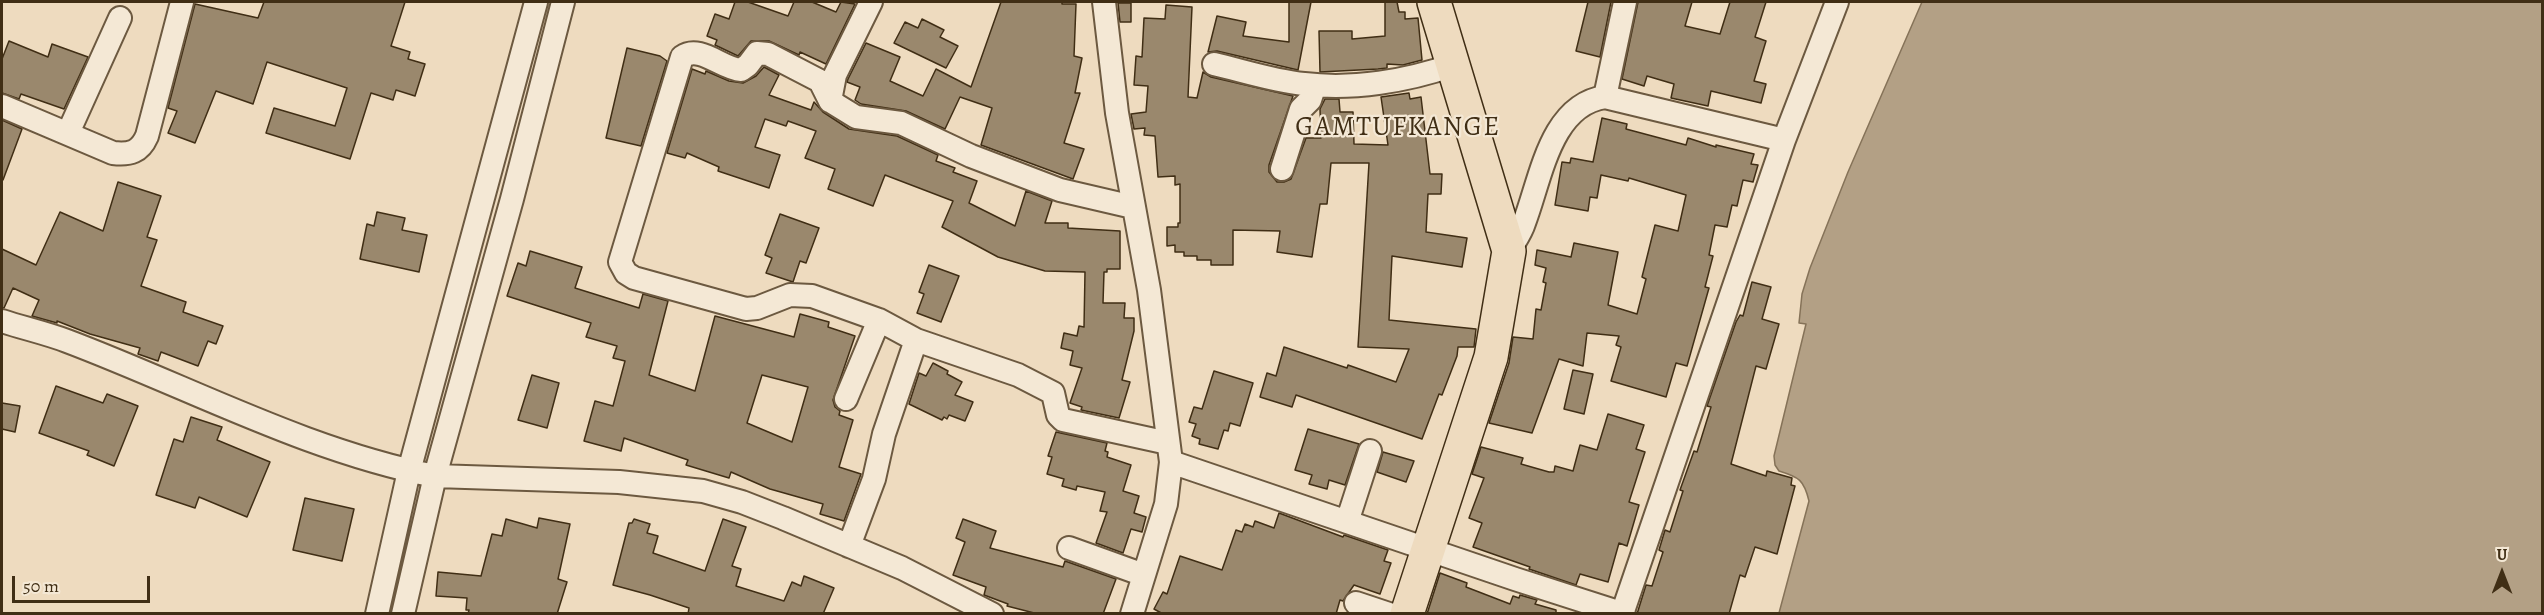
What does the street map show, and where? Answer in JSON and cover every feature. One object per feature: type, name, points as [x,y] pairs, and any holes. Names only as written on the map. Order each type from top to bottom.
[{"type":"highway","points":[[1407,614],[1491,357],[1509,251],[1434,2]]},
{"type":"street","points":[[2,106],[113,153],[131,153],[143,144],[182,2]]},
{"type":"street","points":[[377,614],[409,471],[536,2]]},
{"type":"street","points":[[403,614],[435,476],[506,221],[563,2]]},
{"type":"street","points":[[830,101],[835,75],[871,2]]},
{"type":"street","points":[[1104,2],[1117,113],[1149,290],[1170,453],[1166,504],[1132,614]]},
{"type":"street","points":[[1605,97],[1625,2]]},
{"type":"street","points":[[1133,207],[1059,190],[971,156],[901,123],[856,117],[830,101],[820,81],[768,54],[757,53],[741,70],[729,68],[700,54],[686,54],[682,57],[624,247],[621,266],[634,278],[732,306],[757,308],[790,295],[801,294],[879,320],[916,340],[1018,375],[1045,387],[1053,393],[1058,415],[1063,420],[1170,453],[1347,522],[1623,613],[1784,140],[1836,2]]},
{"type":"street","points":[[68,133],[120,18]]},
{"type":"street","points":[[1214,64],[1269,78],[1315,85],[1363,84],[1427,73],[1453,65]]},
{"type":"street","points":[[1282,169],[1301,109],[1310,100],[1315,85]]},
{"type":"street","points":[[1509,251],[1524,225],[1550,147],[1560,129],[1591,99],[1605,97],[1784,140]]},
{"type":"street","points":[[846,399],[879,320]]},
{"type":"street","points":[[2,321],[66,340],[282,428],[360,457],[409,471],[435,476],[619,482],[703,491],[742,502],[902,568],[992,614]]},
{"type":"street","points":[[849,546],[873,479],[884,434],[916,340]]},
{"type":"street","points":[[1347,522],[1370,451]]},
{"type":"street","points":[[1069,548],[1144,575]]},
{"type":"street","points":[[1356,603],[1389,614]]},
{"type":"shaded area","points":[[1922,2],[2542,2],[2542,613],[1779,613],[1809,501],[1800,480],[1779,471],[1775,465],[1774,456],[1806,324],[1799,323],[1802,294],[1848,172]]},
{"type":"building","points":[[264,2],[405,2],[391,46],[410,52],[408,59],[425,64],[415,96],[396,90],[393,100],[371,93],[350,159],[266,133],[274,108],[335,126],[347,88],[267,62],[253,104],[216,91],[195,143],[168,133],[177,111],[168,108],[195,4],[258,18]]},
{"type":"building","points":[[735,2],[748,2],[788,16],[794,2],[812,2],[836,12],[841,2],[855,4],[826,64],[769,41],[751,41],[738,56],[715,45],[717,40],[707,36],[715,14],[729,19]]},
{"type":"building","points":[[1001,2],[1076,4],[1074,56],[1082,58],[1075,93],[1080,93],[1064,143],[1084,149],[1073,179],[981,145],[992,108],[960,97],[945,129],[906,111],[861,104],[855,100],[860,87],[847,82],[866,43],[900,57],[890,81],[923,96],[936,69],[971,87]]},
{"type":"building","points":[[1289,2],[1311,2],[1298,70],[1217,51],[1208,52],[1217,16],[1246,22],[1243,36],[1289,42]]},
{"type":"building","points":[[1385,2],[1397,2],[1399,12],[1405,12],[1405,19],[1418,18],[1422,60],[1403,65],[1387,64],[1387,68],[1320,72],[1319,31],[1352,31],[1352,39],[1385,36]]},
{"type":"building","points":[[1588,2],[1611,2],[1600,57],[1576,51]]},
{"type":"building","points":[[1638,2],[1692,2],[1685,26],[1720,34],[1730,2],[1766,2],[1755,37],[1766,41],[1754,81],[1766,84],[1761,103],[1711,91],[1708,106],[1671,98],[1674,84],[1647,76],[1644,86],[1622,79]]},
{"type":"building","points":[[1118,3],[1131,3],[1131,22],[1120,22]]},
{"type":"building","points":[[1166,5],[1192,7],[1188,97],[1197,98],[1203,72],[1211,77],[1293,96],[1269,165],[1269,172],[1277,182],[1291,179],[1306,138],[1321,138],[1320,109],[1325,99],[1339,99],[1340,112],[1353,112],[1354,144],[1388,145],[1381,97],[1409,93],[1410,99],[1421,97],[1430,174],[1442,174],[1441,194],[1428,194],[1426,232],[1467,238],[1462,267],[1392,256],[1389,320],[1476,329],[1474,347],[1458,347],[1457,356],[1442,395],[1439,394],[1422,439],[1296,395],[1292,407],[1260,397],[1267,373],[1276,376],[1284,347],[1347,368],[1348,365],[1396,382],[1409,349],[1358,347],[1369,163],[1331,163],[1327,204],[1320,204],[1312,257],[1277,252],[1280,231],[1233,230],[1233,265],[1211,265],[1211,260],[1197,260],[1197,256],[1184,256],[1184,252],[1175,252],[1175,245],[1167,246],[1167,227],[1178,227],[1180,223],[1180,184],[1175,185],[1175,176],[1158,177],[1155,136],[1144,135],[1145,128],[1134,129],[1131,114],[1146,112],[1148,86],[1134,85],[1136,56],[1142,57],[1144,18],[1165,19]]},
{"type":"building","points":[[922,19],[944,30],[940,37],[958,46],[946,68],[894,43],[905,22],[918,28]]},
{"type":"building","points":[[9,41],[48,57],[52,44],[88,57],[64,109],[21,94],[19,99],[2,93],[2,59]]},
{"type":"building","points":[[627,48],[660,56],[667,61],[641,146],[606,138]]},
{"type":"building","points":[[764,67],[779,75],[769,95],[811,110],[814,102],[823,112],[849,129],[897,136],[938,155],[936,161],[955,168],[953,172],[977,181],[969,203],[1015,226],[1026,191],[1052,201],[1045,223],[1068,223],[1068,228],[1120,231],[1120,269],[1107,269],[1107,272],[1104,272],[1103,303],[1125,303],[1124,318],[1134,318],[1134,331],[1122,380],[1130,382],[1119,418],[1081,410],[1082,407],[1070,403],[1082,368],[1070,365],[1073,351],[1061,348],[1064,333],[1077,336],[1079,326],[1084,327],[1085,272],[1045,271],[998,257],[942,227],[953,201],[885,175],[873,206],[828,189],[835,169],[805,158],[816,131],[788,121],[786,126],[765,119],[755,147],[780,155],[769,188],[718,171],[719,167],[687,153],[685,158],[667,153],[692,69],[743,83],[756,76]]},
{"type":"building","points":[[1602,118],[1627,124],[1626,129],[1686,145],[1688,138],[1716,147],[1716,145],[1754,154],[1751,164],[1758,165],[1753,182],[1743,180],[1737,206],[1732,205],[1727,227],[1715,225],[1709,255],[1713,256],[1705,287],[1709,288],[1687,366],[1676,363],[1666,397],[1611,381],[1621,347],[1616,345],[1619,336],[1587,333],[1583,366],[1559,359],[1532,433],[1489,423],[1509,363],[1513,337],[1533,339],[1536,309],[1541,310],[1546,283],[1543,282],[1546,268],[1535,265],[1537,250],[1571,257],[1574,243],[1618,252],[1608,305],[1637,314],[1646,279],[1642,277],[1655,225],[1678,231],[1686,195],[1629,178],[1628,181],[1601,175],[1597,198],[1590,197],[1588,211],[1555,205],[1562,162],[1570,163],[1571,158],[1593,162]]},
{"type":"building","points":[[2,120],[22,129],[3,180],[2,180]]},
{"type":"building","points":[[118,182],[161,196],[147,237],[157,240],[141,286],[186,302],[183,312],[223,326],[216,344],[208,341],[198,366],[161,352],[158,361],[138,354],[140,348],[90,334],[57,321],[57,323],[32,316],[39,300],[13,288],[2,308],[2,249],[36,265],[60,212],[103,231]]},
{"type":"building","points":[[377,212],[405,218],[402,230],[427,235],[419,272],[360,259],[367,224],[374,226]]},
{"type":"building","points":[[780,214],[819,228],[806,263],[800,261],[793,282],[766,273],[772,258],[765,255]]},
{"type":"building","points":[[530,251],[582,267],[575,288],[639,308],[643,294],[668,301],[649,375],[695,391],[715,316],[794,337],[800,314],[829,322],[828,327],[855,336],[833,400],[835,407],[840,411],[839,415],[853,420],[839,467],[861,474],[844,521],[820,514],[823,504],[770,489],[731,472],[729,478],[686,465],[688,460],[624,438],[621,451],[584,441],[595,401],[613,406],[625,361],[613,358],[617,346],[586,337],[591,323],[507,296],[518,263],[526,266]],"holes":[[[762,375],[808,387],[792,442],[747,423]]]},
{"type":"building","points":[[929,265],[959,276],[941,322],[917,313],[924,294],[919,292]]},
{"type":"building","points":[[1752,282],[1771,287],[1762,319],[1779,324],[1766,369],[1756,366],[1731,464],[1766,476],[1767,471],[1792,478],[1791,485],[1795,486],[1777,554],[1755,547],[1745,577],[1740,575],[1729,614],[1637,614],[1646,585],[1652,586],[1663,552],[1659,550],[1665,530],[1670,532],[1683,491],[1680,490],[1694,451],[1697,452],[1711,407],[1707,406],[1736,322],[1740,315],[1743,316]]},
{"type":"building","points":[[933,363],[962,382],[955,395],[973,402],[965,421],[949,415],[947,419],[944,417],[942,420],[909,404],[919,373],[926,376]]},
{"type":"building","points":[[1573,370],[1593,374],[1584,414],[1564,409]]},
{"type":"building","points":[[1214,371],[1253,383],[1240,426],[1230,423],[1228,431],[1224,430],[1218,449],[1199,444],[1200,439],[1192,436],[1196,424],[1189,422],[1194,407],[1202,409]]},
{"type":"building","points":[[532,375],[559,383],[547,428],[518,420]]},
{"type":"building","points":[[56,386],[103,403],[107,394],[138,406],[114,466],[87,455],[89,451],[39,433]]},
{"type":"building","points":[[2,403],[20,406],[15,432],[2,429]]},
{"type":"building","points":[[1608,414],[1644,425],[1636,449],[1645,452],[1629,502],[1639,505],[1627,546],[1619,543],[1608,582],[1580,574],[1576,585],[1473,547],[1482,523],[1469,518],[1484,478],[1472,474],[1481,447],[1523,458],[1521,464],[1549,472],[1554,472],[1555,466],[1573,471],[1580,445],[1597,450]]},
{"type":"building","points":[[191,417],[222,427],[217,440],[270,462],[247,517],[199,497],[195,508],[156,495],[174,439],[183,442]]},
{"type":"building","points":[[1308,429],[1359,444],[1345,485],[1329,480],[1327,489],[1309,484],[1312,475],[1295,470]]},
{"type":"building","points":[[1056,432],[1107,443],[1105,451],[1108,452],[1107,457],[1131,465],[1123,491],[1139,496],[1134,513],[1146,517],[1142,532],[1131,529],[1123,553],[1096,543],[1107,512],[1100,511],[1105,492],[1077,486],[1076,490],[1062,486],[1064,479],[1047,474],[1052,457],[1048,456]]},
{"type":"building","points":[[1383,452],[1414,461],[1406,482],[1377,472]]},
{"type":"building","points":[[305,498],[354,509],[342,561],[293,550]]},
{"type":"building","points":[[1279,513],[1343,537],[1344,535],[1388,550],[1384,561],[1391,563],[1380,594],[1354,585],[1343,601],[1340,600],[1336,614],[1163,614],[1154,609],[1163,592],[1167,594],[1180,556],[1222,570],[1236,530],[1242,532],[1245,524],[1253,527],[1255,521],[1274,528]]},
{"type":"building","points":[[539,518],[570,524],[558,579],[567,582],[557,614],[468,614],[467,598],[436,596],[438,572],[481,576],[492,534],[502,536],[506,519],[537,528]]},
{"type":"building","points":[[634,519],[650,524],[647,533],[658,536],[653,553],[705,571],[723,519],[746,527],[732,566],[741,569],[736,586],[784,601],[792,582],[801,586],[804,576],[834,588],[823,614],[688,614],[689,608],[613,585],[629,523],[632,523]]},
{"type":"building","points":[[963,519],[996,531],[990,548],[1063,567],[1065,561],[1116,579],[1103,614],[1038,614],[1007,606],[1008,604],[984,595],[986,587],[953,575],[965,542],[956,538]]},
{"type":"building","points":[[1440,573],[1467,583],[1466,587],[1510,604],[1513,596],[1519,598],[1520,595],[1537,600],[1535,604],[1556,610],[1556,614],[1427,614]]},
{"type":"district","name":"GAMTUFKANGE","points":[[1398,128]]}]
